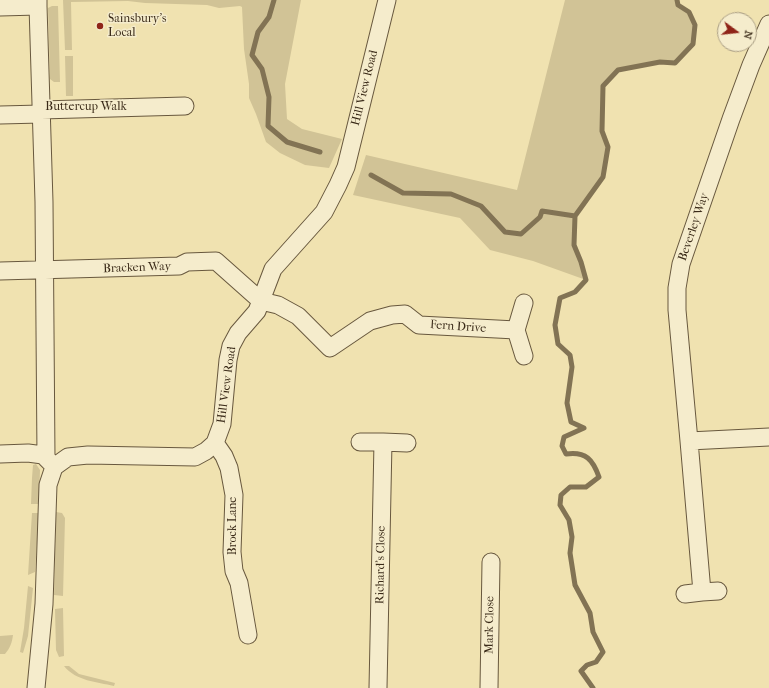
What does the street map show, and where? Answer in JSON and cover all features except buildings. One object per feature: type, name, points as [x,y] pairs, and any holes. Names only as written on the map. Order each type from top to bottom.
[{"type":"street","name":"Hill View Road","points":[[215,443],[222,424],[228,360],[231,346],[238,333],[257,311],[274,269],[324,212],[346,167],[387,0]]},
{"type":"street","points":[[0,7],[38,3]]},
{"type":"street","name":"Buttercup Walk","points":[[38,3],[41,112],[185,106]]},
{"type":"street","name":"Beverley Way","points":[[685,594],[710,591],[689,441],[676,310],[677,288],[681,264],[730,119],[769,24]]},
{"type":"street","points":[[0,115],[41,112],[44,202],[46,425],[50,463],[44,604],[36,688]]},
{"type":"street","name":"Bracken Way","points":[[0,271],[179,266],[187,262],[216,261],[261,301]]},
{"type":"street","name":"Fern Drive","points":[[261,301],[278,305],[298,316],[330,348],[370,321],[392,315],[405,314],[419,324],[463,328],[516,330]]},
{"type":"street","points":[[524,303],[516,330],[524,356]]},
{"type":"street","points":[[689,441],[769,437]]},
{"type":"street","points":[[360,442],[407,443]]},
{"type":"street","name":"Richard's Close","points":[[378,688],[383,442]]},
{"type":"street","points":[[50,463],[68,457],[86,455],[195,457],[206,451],[215,443]]},
{"type":"street","name":"Brock Lane","points":[[215,443],[224,456],[229,468],[234,495],[232,552],[234,571],[239,583],[248,635]]},
{"type":"street","points":[[0,454],[28,453],[43,455],[50,463]]},
{"type":"street","name":"Mark Close","points":[[489,688],[491,562]]},
{"type":"shaded area","points":[[63,0],[301,0],[285,84],[287,119],[302,129],[342,139],[329,168],[305,165],[280,153],[266,142],[249,98],[249,84],[244,49],[242,7],[219,8],[207,5],[128,1],[71,2],[72,50],[65,50]]},
{"type":"shaded area","points":[[565,0],[677,0],[678,5],[689,12],[695,25],[693,44],[675,63],[660,62],[618,70],[603,86],[602,131],[608,147],[603,177],[575,216],[574,245],[586,280],[533,261],[490,250],[460,218],[353,195],[366,155],[517,190]]},
{"type":"shaded area","points":[[58,6],[60,82],[54,82],[50,79],[48,8]]},
{"type":"shaded area","points":[[65,56],[73,56],[73,96],[66,96]]},
{"type":"shaded area","points":[[36,464],[40,470],[39,504],[31,504],[33,465]]},
{"type":"shaded area","points":[[56,512],[62,513],[65,518],[63,596],[54,595]]},
{"type":"shaded area","points":[[32,513],[39,513],[35,572],[28,575]]},
{"type":"shaded area","points":[[28,586],[33,588],[28,636],[23,653],[20,652]]},
{"type":"shaded area","points":[[63,608],[64,656],[59,657],[56,650],[55,609]]},
{"type":"shaded area","points":[[13,635],[7,652],[5,654],[0,654],[0,636]]},
{"type":"shaded area","points":[[64,666],[69,666],[79,674],[115,683],[114,686],[81,678],[74,675]]},
{"type":"waterway","points":[[274,0],[269,17],[258,32],[252,55],[262,69],[269,97],[268,126],[287,142],[320,152]]},
{"type":"waterway","points":[[593,688],[581,671],[587,665],[596,662],[603,652],[593,632],[590,613],[575,585],[570,553],[572,537],[569,520],[560,505],[561,495],[570,487],[586,487],[599,477],[588,458],[579,454],[566,454],[562,446],[564,437],[584,428],[571,422],[567,403],[572,367],[570,355],[558,344],[555,325],[560,298],[575,292],[586,280],[574,245],[575,216],[603,177],[608,147],[602,131],[603,86],[618,70],[660,62],[675,63],[693,44],[695,25],[689,12],[678,5],[677,0]]},
{"type":"waterway","points":[[371,175],[403,193],[451,194],[481,206],[505,232],[521,234],[540,217],[542,211],[575,216]]},
{"type":"place","name":"Sainsbury's Local","points":[[100,26]]}]
